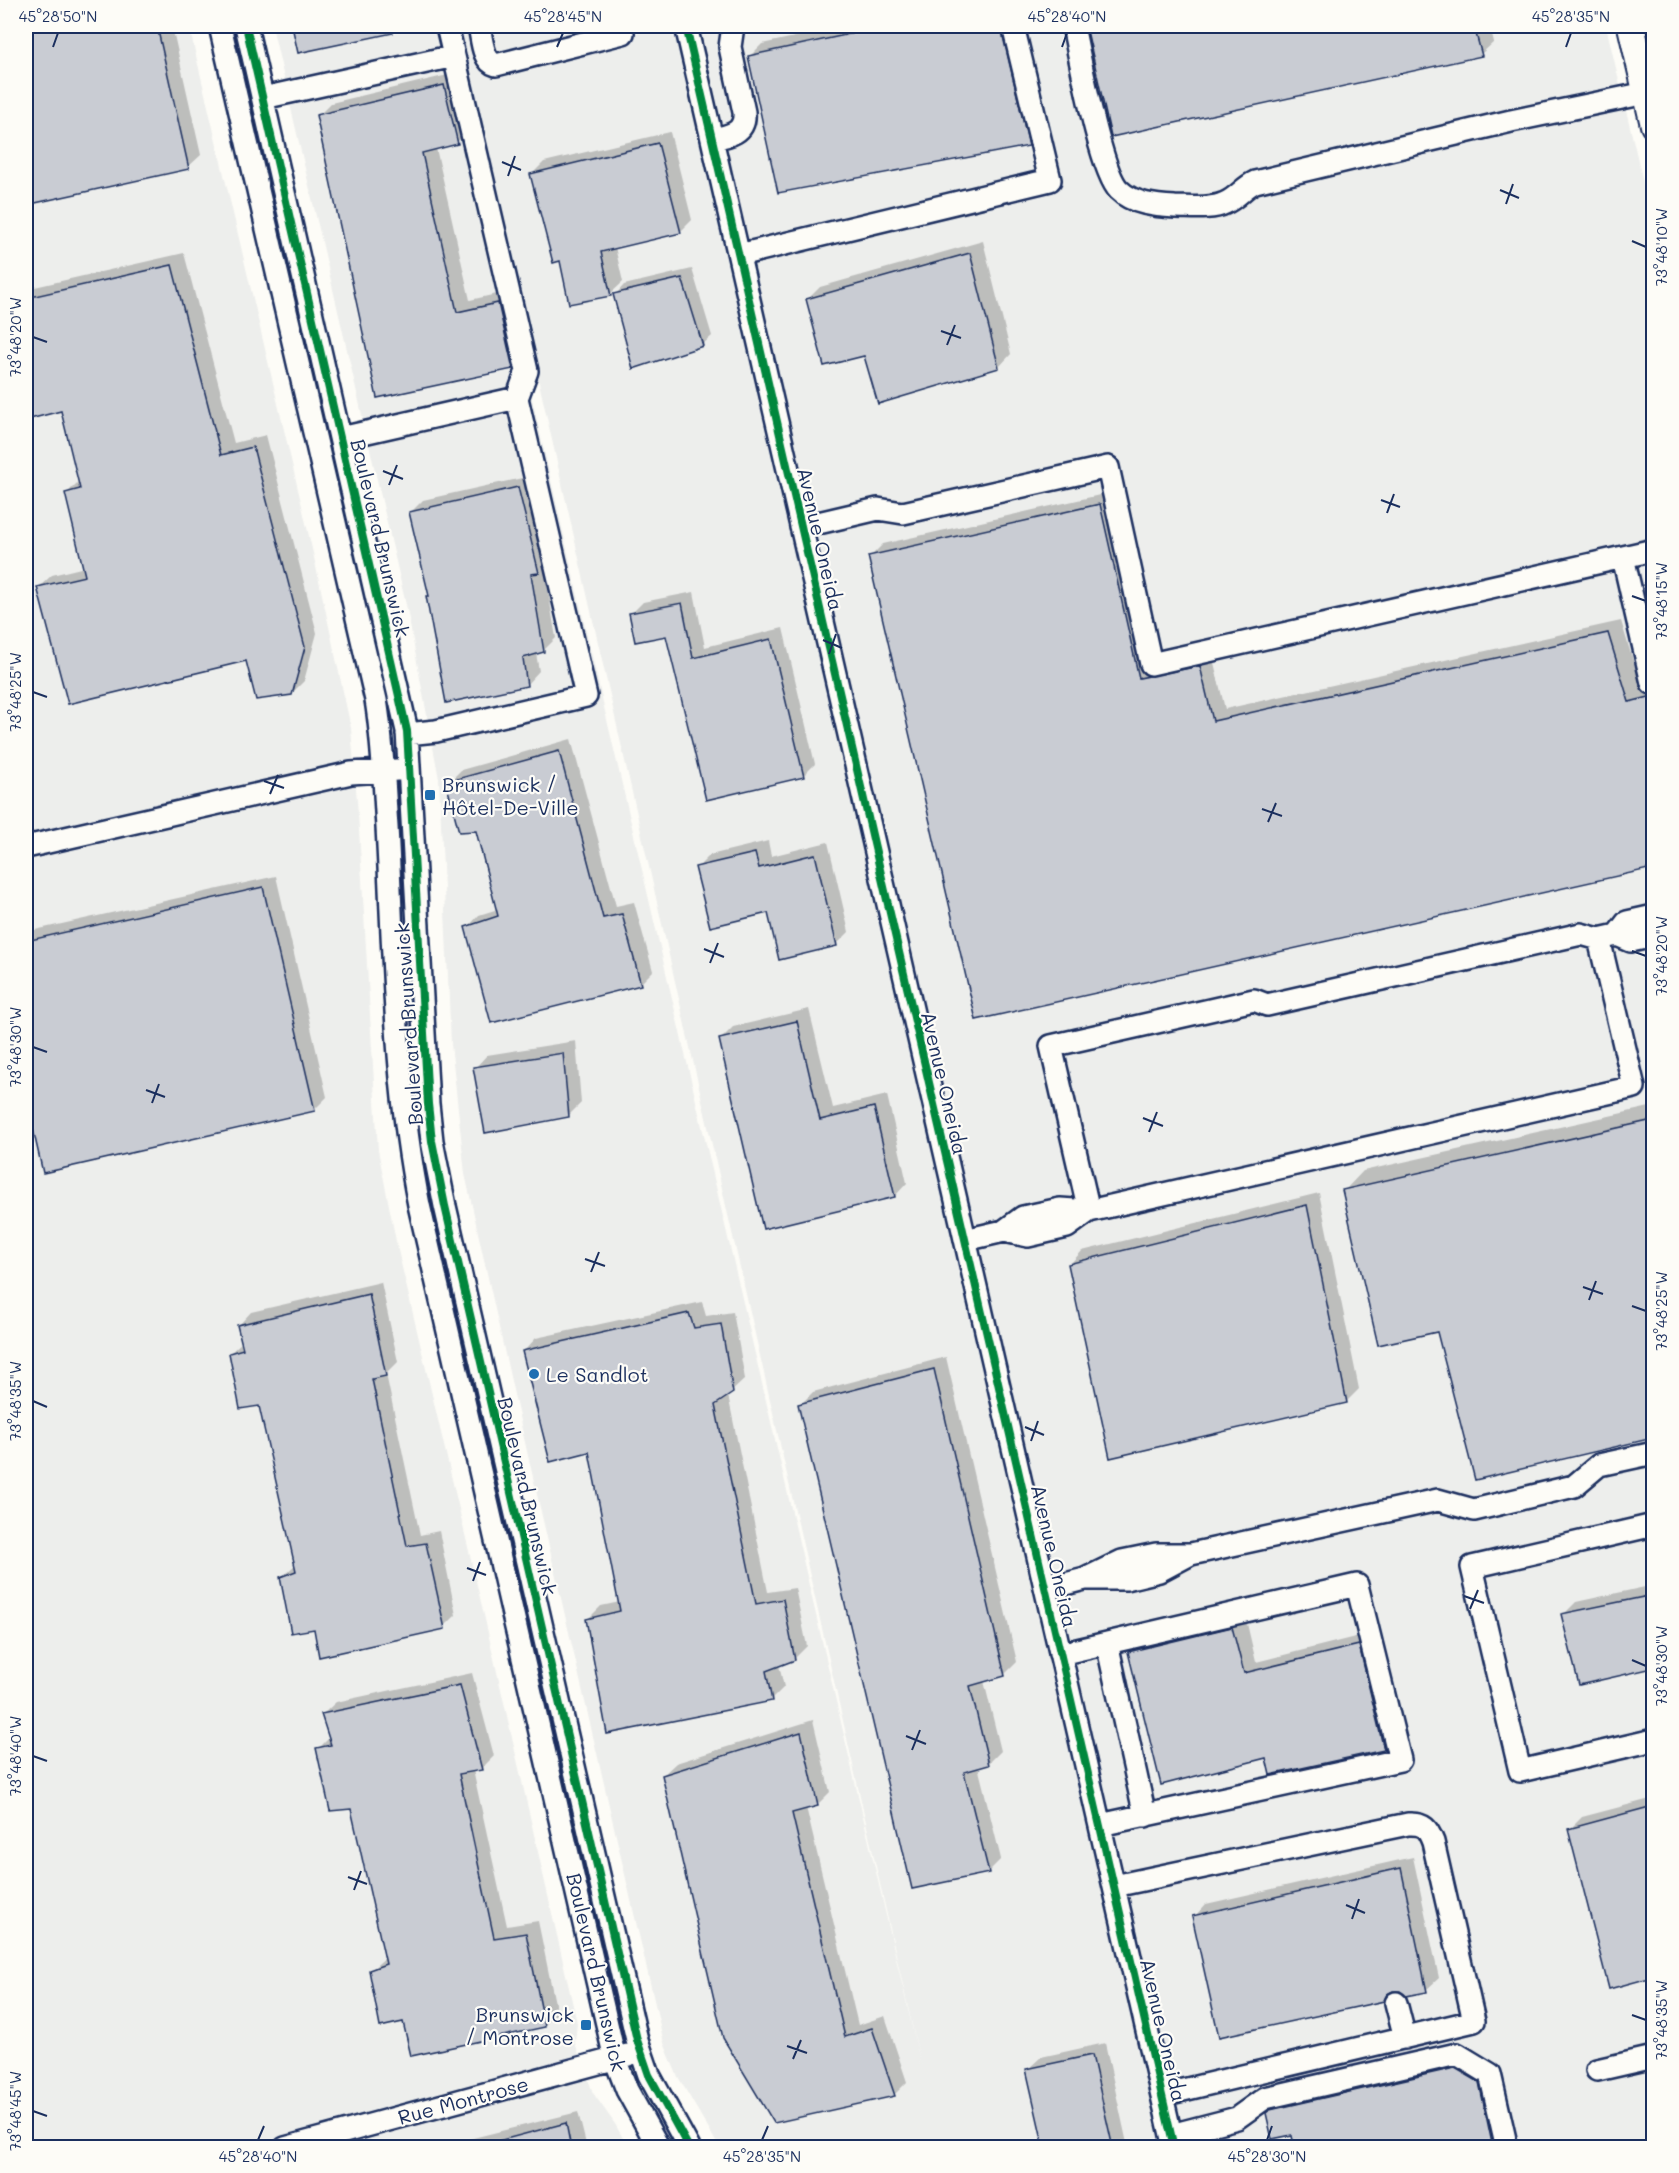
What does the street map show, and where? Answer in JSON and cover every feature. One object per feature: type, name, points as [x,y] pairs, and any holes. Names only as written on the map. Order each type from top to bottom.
[{"type":"main road","points":[[1631,26],[1653,125]]},
{"type":"street","name":"Boulevard Brunswick","points":[[220,26],[372,677],[380,724],[400,1070],[410,1161],[615,2060],[627,2090],[659,2148]]},
{"type":"street","name":"Boulevard Brunswick","points":[[246,26],[407,734],[428,1096],[434,1149],[477,1349],[640,2052],[649,2075],[688,2148]]},
{"type":"street","points":[[407,734],[436,731],[586,696],[517,398],[527,371],[447,26]]},
{"type":"street","points":[[479,26],[487,58],[490,63],[496,65],[623,33],[621,26]]},
{"type":"street","name":"Avenue Oneida","points":[[686,26],[1173,2141]]},
{"type":"street","points":[[712,140],[732,135],[742,128],[744,123],[744,112],[730,47],[733,26]]},
{"type":"street","points":[[739,255],[1050,180],[1013,26]]},
{"type":"street","points":[[1073,26],[1101,144],[1112,180],[1119,190],[1130,197],[1160,206],[1224,204],[1255,182],[1511,121],[1646,93]]},
{"type":"street","points":[[263,98],[454,56]]},
{"type":"street","points":[[341,438],[517,398]]},
{"type":"street","points":[[801,527],[878,509],[903,513],[1108,467],[1151,664],[1653,550]]},
{"type":"street","points":[[1623,557],[1653,683]]},
{"type":"street","points":[[26,847],[359,772],[409,769]]},
{"type":"street","points":[[1608,937],[1627,922],[1653,916]]},
{"type":"street","points":[[1089,1211],[1051,1046],[1254,1000],[1267,1005],[1581,934],[1631,941],[1653,936]]},
{"type":"street","points":[[965,1240],[1004,1231],[1028,1236],[1067,1227],[1089,1211],[1634,1087],[1608,937]]},
{"type":"street","points":[[1046,1589],[1085,1579],[1126,1579],[1159,1571],[1191,1554],[1438,1500],[1474,1510],[1574,1486],[1599,1465],[1653,1453]]},
{"type":"street","points":[[1653,1525],[1472,1568],[1520,1771],[1653,1740]]},
{"type":"street","points":[[1060,1654],[1358,1585],[1400,1760],[1100,1825]]},
{"type":"street","points":[[1107,1643],[1145,1816]]},
{"type":"street","points":[[1114,1886],[1408,1824],[1416,1823],[1424,1826],[1429,1831],[1433,1842],[1474,2021],[1162,2095]]},
{"type":"street","points":[[1396,2003],[1405,2038]]},
{"type":"street","name":"Rue Montrose","points":[[285,2148],[640,2052]]},
{"type":"street","points":[[1173,2141],[1237,2118],[1265,2098],[1457,2054],[1490,2074],[1507,2148]]},
{"type":"street","points":[[1597,2070],[1653,2057]]},
{"type":"shaded area","points":[[26,26],[189,26],[313,553],[351,728],[378,1150],[397,1246],[577,2023],[575,2043],[593,2093],[628,2147],[26,2148]]},
{"type":"shaded area","points":[[272,26],[445,26],[922,2069],[458,26],[1606,26],[1654,228],[1653,2147],[719,2147],[677,2075],[664,2043],[465,1174],[451,1044],[439,779],[407,609]]},
{"type":"building","points":[[26,26],[157,26],[189,169],[26,205]]},
{"type":"building","points":[[292,26],[393,26],[393,33],[298,53]]},
{"type":"building","points":[[887,26],[1001,26],[1029,146],[778,193],[748,56]]},
{"type":"building","points":[[1086,26],[1474,26],[1482,56],[1111,137]]},
{"type":"building","points":[[444,85],[458,144],[422,153],[457,312],[498,303],[513,369],[377,398],[316,115]]},
{"type":"building","points":[[658,143],[681,233],[601,252],[611,296],[569,304],[560,261],[553,263],[530,174]]},
{"type":"building","points":[[970,253],[999,368],[878,404],[864,356],[824,366],[806,299]]},
{"type":"building","points":[[172,265],[221,455],[253,447],[305,647],[292,695],[256,700],[246,661],[68,704],[37,587],[85,576],[65,493],[80,489],[61,411],[26,420],[26,298]]},
{"type":"building","points":[[682,278],[703,346],[633,369],[613,294]]},
{"type":"building","points":[[518,487],[539,573],[531,574],[544,652],[523,658],[527,686],[446,703],[426,596],[429,596],[409,512]]},
{"type":"building","points":[[1100,504],[1139,678],[1200,666],[1213,721],[1608,633],[1629,702],[1653,696],[1653,868],[976,1020],[868,556]]},
{"type":"building","points":[[682,603],[693,658],[771,639],[804,777],[706,800],[666,636],[635,642],[629,613]]},
{"type":"building","points":[[559,751],[603,918],[622,914],[641,985],[491,1023],[465,927],[498,916],[476,831],[459,832],[446,782]]},
{"type":"building","points":[[755,853],[759,868],[815,854],[837,946],[779,960],[768,913],[710,927],[695,867]]},
{"type":"building","points":[[263,887],[315,1111],[43,1173],[26,1098],[26,941]]},
{"type":"building","points":[[797,1021],[820,1120],[874,1107],[895,1197],[763,1229],[719,1039]]},
{"type":"building","points":[[563,1053],[569,1117],[485,1133],[473,1067]]},
{"type":"building","points":[[1653,1120],[1653,1438],[1475,1480],[1437,1332],[1378,1345],[1342,1190]]},
{"type":"building","points":[[1307,1205],[1347,1403],[1110,1458],[1068,1264]]},
{"type":"building","points":[[369,1294],[386,1376],[372,1379],[407,1546],[426,1543],[445,1629],[319,1657],[314,1629],[291,1633],[280,1577],[296,1571],[259,1406],[240,1409],[229,1353],[243,1349],[237,1325]]},
{"type":"building","points":[[689,1313],[694,1328],[721,1324],[733,1393],[715,1405],[756,1604],[783,1599],[795,1660],[766,1671],[772,1701],[607,1734],[586,1619],[620,1611],[589,1452],[550,1462],[522,1351]]},
{"type":"building","points":[[934,1369],[1005,1676],[970,1686],[989,1765],[964,1772],[989,1873],[912,1889],[798,1404]]},
{"type":"building","points":[[1653,1595],[1653,1668],[1579,1685],[1561,1614]]},
{"type":"building","points":[[1232,1627],[1244,1673],[1359,1645],[1384,1750],[1270,1775],[1266,1758],[1161,1785],[1128,1652]]},
{"type":"building","points":[[460,1685],[482,1770],[459,1774],[494,1938],[526,1933],[545,2027],[411,2056],[403,2022],[380,2027],[369,1970],[386,1964],[351,1809],[330,1811],[316,1748],[331,1745],[321,1714]]},
{"type":"building","points":[[801,1732],[818,1806],[792,1813],[845,2037],[872,2028],[895,2096],[774,2123],[723,2038],[662,1775]]},
{"type":"building","points":[[1653,1806],[1653,1977],[1609,1989],[1568,1829]]},
{"type":"building","points":[[1401,1868],[1427,1992],[1406,1996],[1400,1991],[1393,1991],[1387,1994],[1384,2001],[1219,2037],[1192,1916]]},
{"type":"building","points":[[1092,2055],[1113,2148],[1044,2148],[1026,2069]]},
{"type":"building","points":[[1455,2068],[1479,2082],[1493,2148],[1295,2148],[1292,2135],[1272,2139],[1266,2113],[1270,2110]]},
{"type":"building","points":[[566,2123],[571,2148],[495,2148],[494,2142]]},
{"type":"cycle path","points":[[246,26],[407,731],[428,1104],[432,1141],[445,1206],[637,2040],[649,2075],[689,2148]]},
{"type":"cycle path","points":[[686,26],[1174,2148]]},
{"type":"place","name":"Brunswick / Hôtel-De-Ville","points":[[430,795]]},
{"type":"place","name":"Le Sandlot","points":[[534,1374]]},
{"type":"place","name":"Brunswick / Montrose","points":[[586,2025]]}]
